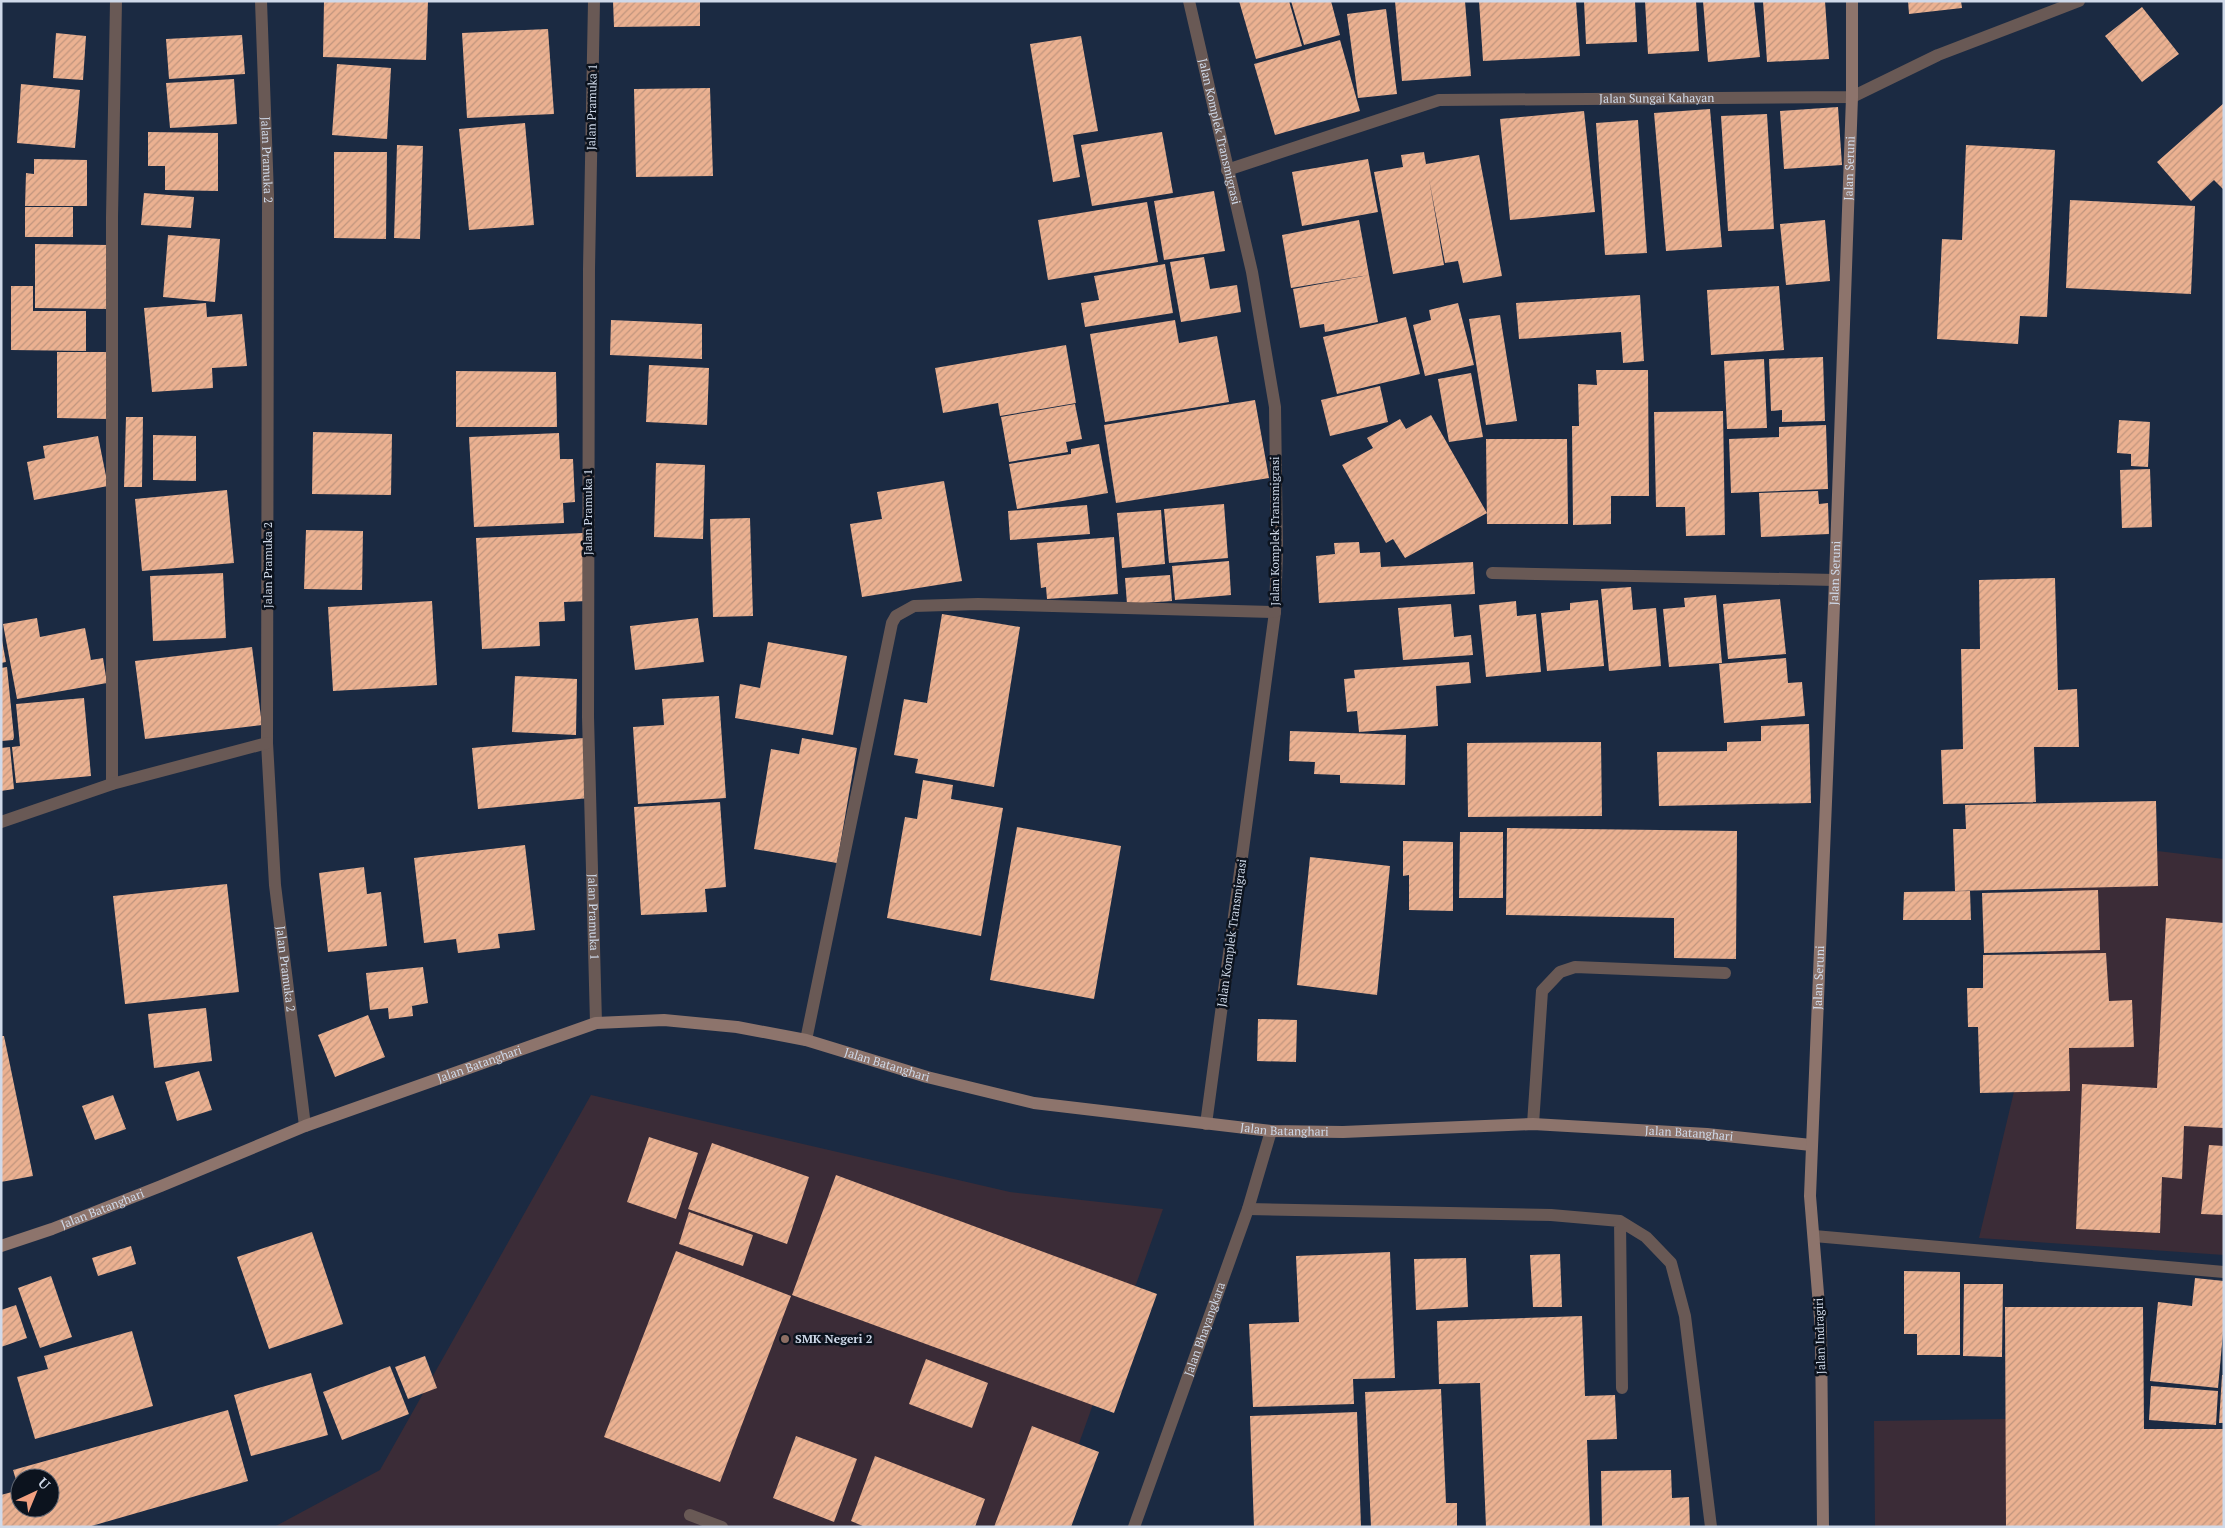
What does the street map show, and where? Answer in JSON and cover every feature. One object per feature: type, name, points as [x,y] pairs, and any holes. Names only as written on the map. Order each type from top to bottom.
[{"type":"street","points":[[112,784],[112,217],[116,1]]},
{"type":"street","name":"Jalan Pramuka 2","points":[[261,1],[268,194],[267,743],[275,885],[305,1126]]},
{"type":"street","name":"Jalan Pramuka 1","points":[[594,1],[589,279],[588,717],[596,1023]]},
{"type":"street","name":"Jalan Komplek Transmigrasi","points":[[1189,1],[1252,272],[1274,407],[1277,551],[1275,612],[1206,1124]]},
{"type":"street","name":"Jalan Seruni","points":[[1811,1145],[1835,580],[1852,97],[1852,1]]},
{"type":"street","name":"Jalan Sungai Kahayan","points":[[1227,170],[1439,100],[1852,97],[1938,55],[2072,2]]},
{"type":"street","points":[[1492,573],[1835,580]]},
{"type":"street","points":[[806,1040],[892,624],[896,616],[914,606],[978,604],[1275,612]]},
{"type":"street","points":[[1,822],[112,784],[267,743]]},
{"type":"street","points":[[1533,1124],[1542,991],[1560,972],[1574,966],[1725,973]]},
{"type":"street","name":"Jalan Batanghari","points":[[1,1246],[52,1229],[161,1186],[305,1126],[596,1023],[664,1020],[737,1027],[806,1040],[926,1077],[1034,1103],[1271,1132],[1343,1132],[1533,1124],[1707,1134],[1811,1145]]},
{"type":"street","name":"Jalan Bhayangkara","points":[[1134,1527],[1248,1209],[1271,1132]]},
{"type":"street","name":"Jalan Indragiri","points":[[1811,1145],[1810,1196],[1821,1330],[1823,1527]]},
{"type":"street","points":[[1248,1209],[1551,1215],[1620,1221],[1646,1237],[1671,1263],[1684,1316],[1711,1527]]},
{"type":"street","points":[[1620,1221],[1622,1388]]},
{"type":"street","points":[[1814,1236],[2224,1272]]},
{"type":"street","points":[[690,1515],[722,1527]]},
{"type":"shaded area","points":[[2074,841],[2224,859],[2224,1255],[1979,1238]]},
{"type":"shaded area","name":"SMK Negeri 2","points":[[591,1095],[1010,1192],[1163,1209],[1049,1527],[274,1527],[380,1470]]},
{"type":"shaded area","points":[[2140,1417],[2150,1527],[1875,1527],[1874,1421]]},
{"type":"building","points":[[324,1],[428,1],[426,60],[323,57]]},
{"type":"building","points":[[613,1],[700,1],[700,26],[614,27]]},
{"type":"building","points":[[1239,1],[1289,1],[1302,46],[1256,59]]},
{"type":"building","points":[[1291,1],[1331,1],[1340,35],[1304,45]]},
{"type":"building","points":[[1395,1],[1465,1],[1471,76],[1402,81]]},
{"type":"building","points":[[1479,1],[1576,1],[1580,56],[1483,61]]},
{"type":"building","points":[[1584,1],[1635,1],[1637,42],[1586,44]]},
{"type":"building","points":[[1645,1],[1696,1],[1699,51],[1648,54]]},
{"type":"building","points":[[1703,1],[1754,1],[1760,57],[1708,62]]},
{"type":"building","points":[[1763,1],[1825,1],[1829,59],[1767,62]]},
{"type":"building","points":[[1908,1],[1961,1],[1962,8],[1909,14]]},
{"type":"building","points":[[2142,7],[2179,54],[2142,82],[2105,36]]},
{"type":"building","points":[[1386,9],[1397,94],[1358,98],[1347,14]]},
{"type":"building","points":[[548,29],[554,114],[467,118],[462,33]]},
{"type":"building","points":[[56,33],[86,36],[83,80],[53,78]]},
{"type":"building","points":[[242,35],[245,74],[169,79],[166,39]]},
{"type":"building","points":[[1081,36],[1098,131],[1073,135],[1080,177],[1053,182],[1030,44]]},
{"type":"building","points":[[1340,40],[1360,111],[1275,135],[1254,64]]},
{"type":"building","points":[[337,64],[391,68],[387,139],[332,135]]},
{"type":"building","points":[[234,79],[237,124],[170,128],[166,83]]},
{"type":"building","points":[[21,84],[80,90],[75,148],[17,143]]},
{"type":"building","points":[[710,88],[713,176],[636,177],[634,89]]},
{"type":"building","points":[[2224,103],[2224,190],[2214,180],[2191,201],[2157,162]]},
{"type":"building","points":[[1838,107],[1842,165],[1784,169],[1780,111]]},
{"type":"building","points":[[1710,109],[1722,247],[1666,251],[1654,113]]},
{"type":"building","points":[[1584,111],[1595,212],[1510,220],[1500,119]]},
{"type":"building","points":[[1767,114],[1774,229],[1728,231],[1721,116]]},
{"type":"building","points":[[1638,120],[1647,253],[1605,255],[1596,123]]},
{"type":"building","points":[[525,123],[534,225],[469,230],[459,129]]},
{"type":"building","points":[[148,132],[218,133],[218,191],[165,190],[165,166],[148,166]]},
{"type":"building","points":[[1162,132],[1173,193],[1092,206],[1081,145]]},
{"type":"building","points":[[397,145],[423,146],[420,239],[394,238]]},
{"type":"building","points":[[1966,145],[2055,150],[2047,317],[2020,316],[2018,344],[1937,339],[1942,239],[1962,240]]},
{"type":"building","points":[[334,152],[387,152],[386,239],[334,238]]},
{"type":"building","points":[[1424,152],[1426,164],[1479,155],[1502,276],[1463,283],[1458,261],[1445,263],[1429,179],[1444,265],[1393,274],[1374,172],[1403,167],[1401,155]]},
{"type":"building","points":[[34,159],[87,160],[87,206],[25,206],[26,173],[34,174]]},
{"type":"building","points":[[1368,159],[1378,212],[1302,226],[1292,172]]},
{"type":"building","points":[[1214,191],[1225,251],[1164,260],[1154,201]]},
{"type":"building","points":[[144,193],[194,197],[191,228],[141,225]]},
{"type":"building","points":[[2070,200],[2195,206],[2191,294],[2066,288]]},
{"type":"building","points":[[1147,202],[1158,262],[1048,280],[1038,220]]},
{"type":"building","points":[[25,207],[73,207],[73,237],[25,237]]},
{"type":"building","points":[[1359,220],[1369,275],[1291,288],[1282,235]]},
{"type":"building","points":[[1825,220],[1830,281],[1786,285],[1780,224]]},
{"type":"building","points":[[168,235],[220,239],[215,302],[163,297]]},
{"type":"building","points":[[35,244],[109,245],[109,309],[35,308]]},
{"type":"building","points":[[1204,257],[1210,289],[1237,285],[1241,312],[1181,322],[1170,262]]},
{"type":"building","points":[[1165,264],[1173,313],[1085,327],[1081,303],[1099,300],[1094,276]]},
{"type":"building","points":[[1369,275],[1378,322],[1325,332],[1324,324],[1300,328],[1293,289]]},
{"type":"building","points":[[11,286],[33,286],[33,311],[86,311],[86,351],[11,350]]},
{"type":"building","points":[[1779,286],[1784,350],[1711,355],[1707,290]]},
{"type":"building","points":[[1640,295],[1644,361],[1623,363],[1621,332],[1519,339],[1516,303]]},
{"type":"building","points":[[206,303],[207,317],[242,314],[247,366],[212,368],[213,388],[152,392],[144,308]]},
{"type":"building","points":[[1458,303],[1474,365],[1425,376],[1413,325],[1431,320],[1429,310]]},
{"type":"building","points":[[1500,315],[1517,421],[1486,425],[1469,319]]},
{"type":"building","points":[[1406,317],[1420,374],[1337,394],[1323,337]]},
{"type":"building","points":[[611,320],[702,324],[702,359],[610,355]]},
{"type":"building","points":[[1175,320],[1179,343],[1217,336],[1229,402],[1105,422],[1090,334]]},
{"type":"building","points":[[1066,345],[1076,403],[1000,416],[998,403],[943,413],[935,368]]},
{"type":"building","points":[[57,352],[109,352],[108,419],[57,418]]},
{"type":"building","points":[[1823,357],[1825,421],[1782,422],[1782,410],[1771,411],[1769,359]]},
{"type":"building","points":[[1764,359],[1767,428],[1727,429],[1724,361]]},
{"type":"building","points":[[649,365],[709,368],[707,425],[646,422]]},
{"type":"building","points":[[1596,370],[1648,370],[1649,496],[1611,496],[1611,524],[1573,525],[1572,426],[1579,426],[1578,384],[1597,385]]},
{"type":"building","points":[[456,371],[556,372],[557,427],[456,427]]},
{"type":"building","points":[[1471,373],[1483,437],[1449,442],[1438,379]]},
{"type":"building","points":[[1380,386],[1388,422],[1330,436],[1321,400]]},
{"type":"building","points":[[1255,400],[1269,478],[1116,503],[1104,425]]},
{"type":"building","points":[[1075,404],[1082,439],[1066,442],[1068,452],[1009,462],[1001,417]]},
{"type":"building","points":[[1723,411],[1725,535],[1686,536],[1685,507],[1656,507],[1654,412]]},
{"type":"building","points":[[1431,415],[1487,513],[1405,558],[1393,539],[1386,543],[1342,465],[1373,448],[1367,438],[1400,419],[1406,429]]},
{"type":"building","points":[[126,417],[143,417],[142,487],[124,487]]},
{"type":"building","points":[[2119,420],[2150,422],[2148,467],[2131,466],[2131,454],[2117,453]]},
{"type":"building","points":[[1826,425],[1828,489],[1731,493],[1729,439],[1779,437],[1779,427]]},
{"type":"building","points":[[313,432],[392,434],[391,495],[312,494]]},
{"type":"building","points":[[559,433],[560,459],[573,459],[575,502],[563,503],[564,523],[474,527],[469,437]]},
{"type":"building","points":[[153,435],[196,436],[196,481],[153,480]]},
{"type":"building","points":[[98,436],[108,486],[34,500],[27,462],[45,458],[43,446]]},
{"type":"building","points":[[1486,439],[1567,439],[1568,524],[1487,524]]},
{"type":"building","points":[[1099,444],[1108,493],[1017,509],[1009,464],[1071,454],[1071,449]]},
{"type":"building","points":[[656,463],[705,465],[703,539],[654,537]]},
{"type":"building","points":[[2150,469],[2152,527],[2122,528],[2120,470]]},
{"type":"building","points":[[944,481],[962,581],[862,597],[850,524],[882,519],[877,492]]},
{"type":"building","points":[[227,490],[234,563],[142,571],[135,499]]},
{"type":"building","points":[[1818,491],[1819,504],[1828,503],[1829,534],[1761,537],[1759,493]]},
{"type":"building","points":[[1224,504],[1228,558],[1169,563],[1164,509]]},
{"type":"building","points":[[1087,505],[1090,534],[1010,540],[1008,511]]},
{"type":"building","points":[[1161,510],[1165,564],[1122,568],[1117,513]]},
{"type":"building","points":[[750,518],[753,616],[713,617],[710,519]]},
{"type":"building","points":[[306,530],[363,531],[362,590],[304,589]]},
{"type":"building","points":[[583,533],[587,601],[564,602],[565,621],[539,622],[540,646],[482,649],[476,538]]},
{"type":"building","points":[[1114,537],[1118,594],[1047,599],[1046,587],[1041,588],[1037,543]]},
{"type":"building","points":[[1359,542],[1360,553],[1380,552],[1381,567],[1473,562],[1475,594],[1319,603],[1316,556],[1335,554],[1334,543]]},
{"type":"building","points":[[1229,561],[1231,595],[1175,600],[1172,566]]},
{"type":"building","points":[[223,573],[226,638],[153,641],[150,576]]},
{"type":"building","points":[[1170,575],[1172,601],[1127,604],[1125,578]]},
{"type":"building","points":[[2055,578],[2058,690],[2077,689],[2079,747],[2034,747],[2036,802],[1943,804],[1941,750],[1963,749],[1961,649],[1980,649],[1979,580]]},
{"type":"building","points":[[1631,587],[1633,610],[1656,608],[1661,666],[1609,671],[1601,589]]},
{"type":"building","points":[[1716,595],[1722,663],[1669,667],[1663,609],[1685,607],[1684,598]]},
{"type":"building","points":[[1780,599],[1786,654],[1728,659],[1723,604]]},
{"type":"building","points":[[1598,600],[1604,666],[1547,671],[1541,613],[1570,610],[1570,603]]},
{"type":"building","points":[[432,601],[437,685],[333,691],[328,607]]},
{"type":"building","points":[[1516,601],[1517,616],[1536,614],[1541,672],[1486,677],[1479,605]]},
{"type":"building","points":[[1451,604],[1454,637],[1471,635],[1473,655],[1403,660],[1398,608]]},
{"type":"building","points":[[942,614],[1020,627],[994,787],[915,773],[918,759],[894,755],[904,699],[927,703]]},
{"type":"building","points":[[37,618],[40,637],[85,628],[91,660],[103,658],[107,683],[17,699],[3,624]]},
{"type":"building","points":[[698,618],[704,662],[635,670],[630,626]]},
{"type":"building","points":[[1,635],[6,662],[1,663]]},
{"type":"building","points":[[768,642],[847,656],[833,735],[735,718],[740,684],[760,688]]},
{"type":"building","points":[[252,647],[262,725],[145,739],[135,661]]},
{"type":"building","points":[[1786,658],[1788,683],[1802,682],[1805,716],[1724,723],[1719,664]]},
{"type":"building","points":[[1469,662],[1471,683],[1436,686],[1438,726],[1359,732],[1357,711],[1347,712],[1344,679],[1355,678],[1354,670]]},
{"type":"building","points":[[7,667],[14,737],[13,740],[1,741],[1,668]]},
{"type":"building","points":[[515,676],[577,679],[576,735],[512,732]]},
{"type":"building","points":[[719,696],[726,798],[638,804],[633,727],[664,725],[662,699]]},
{"type":"building","points":[[84,698],[91,776],[16,783],[12,747],[20,746],[16,704]]},
{"type":"building","points":[[1809,724],[1811,803],[1659,806],[1657,752],[1727,751],[1727,742],[1761,741],[1761,726]]},
{"type":"building","points":[[1290,731],[1406,735],[1405,785],[1340,783],[1340,775],[1314,774],[1315,762],[1289,761]]},
{"type":"building","points":[[583,738],[589,798],[478,809],[472,748]]},
{"type":"building","points":[[802,738],[857,748],[837,863],[754,849],[771,749],[799,754]]},
{"type":"building","points":[[1601,742],[1602,816],[1468,817],[1467,743]]},
{"type":"building","points":[[10,747],[14,789],[1,791],[1,748]]},
{"type":"building","points":[[923,780],[953,785],[951,799],[1003,808],[981,936],[887,918],[905,817],[917,819]]},
{"type":"building","points":[[2156,801],[2158,886],[1955,891],[1953,829],[1966,829],[1965,805]]},
{"type":"building","points":[[720,802],[726,887],[705,889],[707,912],[641,915],[634,807]]},
{"type":"building","points":[[1017,827],[1121,846],[1094,999],[990,980]]},
{"type":"building","points":[[1507,828],[1737,831],[1736,959],[1674,958],[1674,918],[1506,915]]},
{"type":"building","points":[[1460,832],[1503,832],[1503,898],[1459,898]]},
{"type":"building","points":[[1403,841],[1453,842],[1453,911],[1409,910],[1409,875],[1403,876]]},
{"type":"building","points":[[525,845],[535,930],[498,934],[500,948],[458,953],[456,939],[424,943],[414,858]]},
{"type":"building","points":[[1310,857],[1390,866],[1377,995],[1297,985]]},
{"type":"building","points":[[364,867],[367,894],[381,892],[387,946],[328,952],[319,873]]},
{"type":"building","points":[[227,884],[239,992],[125,1004],[113,896]]},
{"type":"building","points":[[2098,890],[2100,950],[1984,953],[1982,893]]},
{"type":"building","points":[[1970,891],[1971,920],[1903,920],[1904,892]]},
{"type":"building","points":[[2166,918],[2224,923],[2224,1128],[2184,1126],[2182,1179],[2162,1177],[2160,1233],[2076,1229],[2082,1084],[2157,1088]]},
{"type":"building","points":[[2106,953],[2109,1001],[2132,1000],[2134,1047],[2069,1048],[2070,1091],[1980,1093],[1978,1027],[1968,1027],[1967,988],[1983,988],[1983,955]]},
{"type":"building","points":[[423,967],[428,1003],[412,1006],[413,1016],[389,1019],[388,1008],[370,1010],[366,973]]},
{"type":"building","points":[[206,1008],[212,1061],[154,1068],[148,1014]]},
{"type":"building","points":[[368,1015],[385,1057],[335,1077],[318,1035]]},
{"type":"building","points":[[1258,1019],[1297,1020],[1296,1062],[1257,1061]]},
{"type":"building","points":[[1,1036],[4,1036],[33,1176],[1,1182]]},
{"type":"building","points":[[199,1071],[212,1110],[177,1121],[165,1082]]},
{"type":"building","points":[[113,1095],[126,1129],[95,1140],[82,1106]]},
{"type":"building","points":[[649,1137],[698,1153],[676,1219],[627,1202]]},
{"type":"building","points":[[712,1143],[809,1177],[787,1244],[688,1209]]},
{"type":"building","points":[[2209,1145],[2224,1146],[2224,1215],[2201,1214]]},
{"type":"building","points":[[836,1175],[1157,1294],[1114,1413],[792,1295]]},
{"type":"building","points":[[689,1212],[753,1235],[743,1266],[679,1244]]},
{"type":"building","points":[[312,1232],[343,1324],[269,1349],[237,1257]]},
{"type":"building","points":[[131,1246],[136,1264],[98,1276],[92,1258]]},
{"type":"building","points":[[676,1251],[791,1296],[720,1482],[604,1437]]},
{"type":"building","points":[[1390,1252],[1395,1378],[1353,1379],[1354,1404],[1253,1407],[1249,1324],[1299,1322],[1296,1256]]},
{"type":"building","points":[[1560,1254],[1562,1307],[1533,1307],[1530,1255]]},
{"type":"building","points":[[1466,1258],[1468,1307],[1416,1310],[1414,1259]]},
{"type":"building","points":[[1904,1271],[1960,1272],[1960,1355],[1917,1355],[1917,1334],[1904,1334]]},
{"type":"building","points":[[51,1276],[72,1337],[40,1348],[18,1288]]},
{"type":"building","points":[[2195,1278],[2224,1281],[2224,1322],[2218,1388],[2150,1381],[2158,1302],[2192,1306]]},
{"type":"building","points":[[1964,1284],[2003,1284],[2002,1357],[1963,1356]]},
{"type":"building","points":[[16,1305],[27,1338],[1,1347],[1,1310]]},
{"type":"building","points":[[2005,1307],[2143,1307],[2144,1429],[2224,1429],[2224,1527],[2006,1527]]},
{"type":"building","points":[[1582,1316],[1585,1396],[1615,1395],[1617,1439],[1587,1440],[1590,1527],[1486,1527],[1480,1383],[1439,1384],[1437,1321]]},
{"type":"building","points":[[132,1331],[153,1406],[35,1439],[17,1377],[48,1369],[44,1356]]},
{"type":"building","points":[[425,1356],[437,1388],[408,1399],[395,1367]]},
{"type":"building","points":[[926,1359],[988,1383],[972,1428],[909,1404]]},
{"type":"building","points":[[390,1366],[409,1414],[342,1440],[323,1392]]},
{"type":"building","points":[[311,1373],[328,1435],[251,1456],[234,1395]]},
{"type":"building","points":[[2222,1375],[2224,1375],[2224,1423],[2219,1423]]},
{"type":"building","points":[[2151,1386],[2218,1391],[2216,1425],[2149,1420]]},
{"type":"building","points":[[1441,1389],[1446,1503],[1457,1503],[1457,1527],[1371,1527],[1365,1392]]},
{"type":"building","points":[[228,1410],[248,1481],[88,1527],[1,1527],[1,1495],[10,1492],[10,1518],[60,1518],[60,1468],[20,1468]]},
{"type":"building","points":[[1357,1412],[1361,1527],[1254,1527],[1250,1416]]},
{"type":"building","points":[[1032,1426],[1099,1452],[1071,1527],[994,1527]]},
{"type":"building","points":[[796,1436],[857,1459],[834,1522],[773,1498]]},
{"type":"building","points":[[875,1456],[985,1499],[975,1527],[865,1527],[851,1521]]},
{"type":"building","points":[[1671,1470],[1672,1498],[1689,1497],[1690,1527],[1602,1527],[1601,1471]]},
{"type":"place","name":"SMK Negeri 2","points":[[785,1339]]}]
